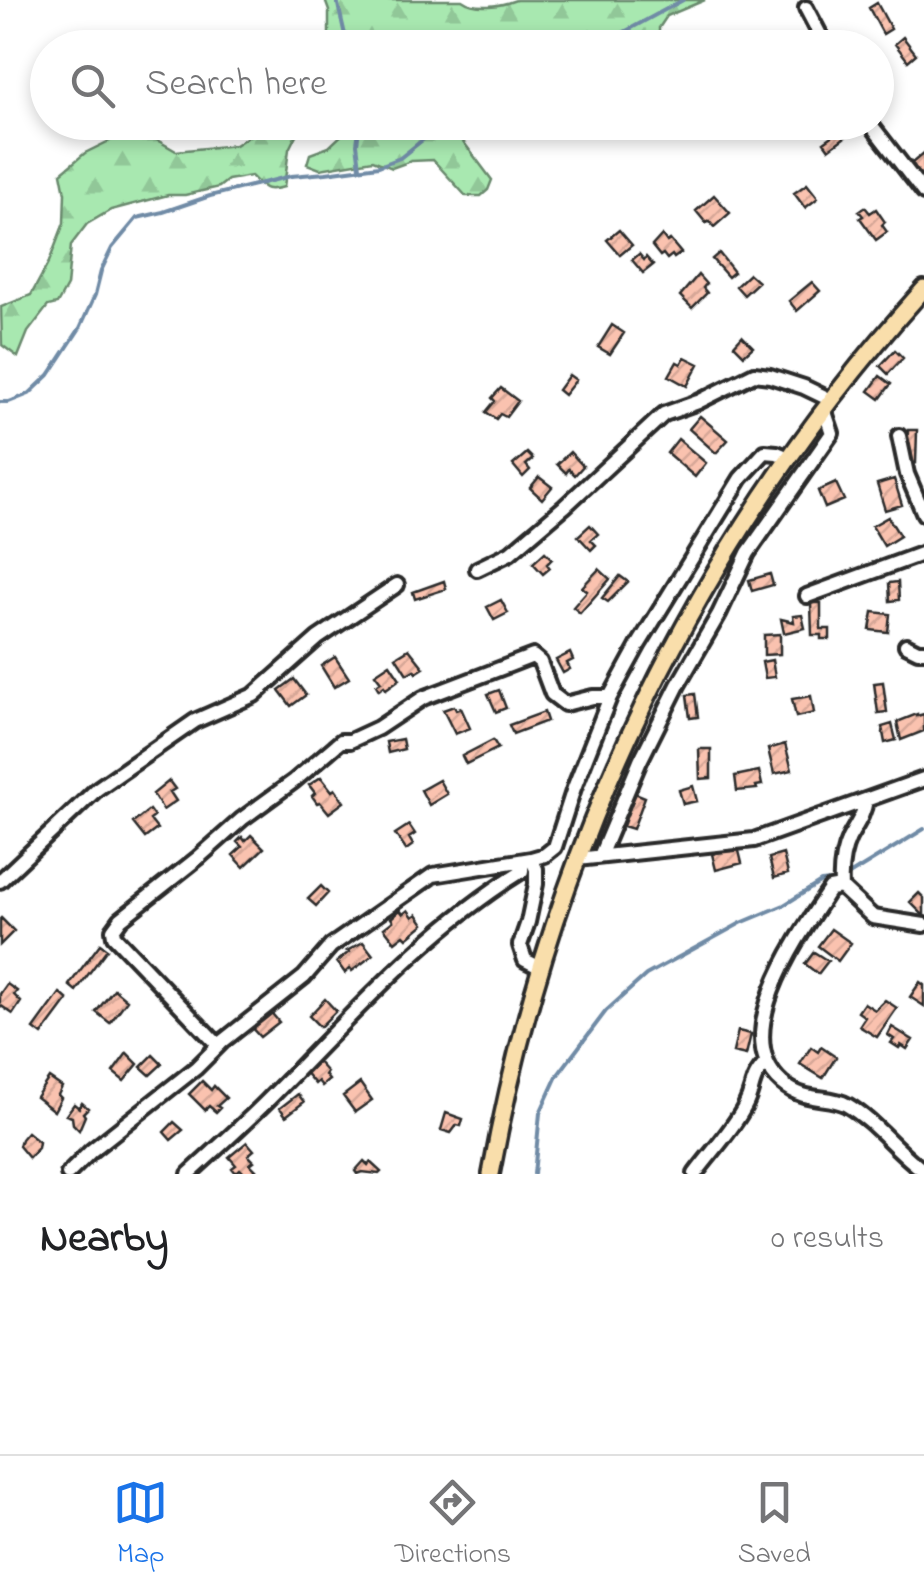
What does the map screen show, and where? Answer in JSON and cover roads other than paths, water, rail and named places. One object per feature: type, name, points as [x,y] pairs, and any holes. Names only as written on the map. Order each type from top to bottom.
[{"type":"main road","points":[[491,1174],[530,1002],[577,858],[662,665],[744,524],[789,458],[860,362],[924,289]]},
{"type":"street","points":[[806,8],[817,30]]},
{"type":"street","points":[[884,140],[924,193]]},
{"type":"street","points":[[477,569],[510,553],[664,414],[754,374],[804,387],[827,404],[832,433],[748,552],[640,760],[600,856]]},
{"type":"street","points":[[898,436],[907,474],[924,514]]},
{"type":"street","points":[[68,1174],[196,1068],[218,1045],[304,978],[332,946],[433,876],[527,860],[545,855],[554,847],[610,697],[639,644],[741,478],[765,452],[789,458]]},
{"type":"street","points":[[807,596],[924,553]]},
{"type":"street","points":[[0,881],[97,790],[195,721],[254,695],[318,638],[398,586]]},
{"type":"street","points":[[906,645],[924,651]]},
{"type":"street","points":[[218,1045],[114,936],[113,930],[122,920],[340,741],[350,741],[378,728],[423,698],[533,656],[540,662],[552,694],[565,704],[610,697]]},
{"type":"street","points":[[577,858],[754,840],[924,779]]},
{"type":"street","points":[[866,800],[864,812],[847,842],[840,870],[841,887],[873,916],[924,925]]},
{"type":"street","points":[[527,860],[536,870],[536,884],[520,945],[525,960],[542,968]]},
{"type":"street","points":[[190,1174],[412,955],[494,888],[522,872],[527,860]]},
{"type":"street","points":[[841,887],[830,889],[769,992],[761,1049],[780,1082],[804,1097],[844,1104],[919,1170]]},
{"type":"street","points":[[695,1174],[707,1168],[747,1103],[756,1073],[768,1062]]},
{"type":"waterway","points":[[337,0],[344,30]]},
{"type":"waterway","points":[[628,30],[683,0]]},
{"type":"waterway","points":[[358,140],[360,167]]},
{"type":"waterway","points":[[0,402],[29,394],[49,375],[80,328],[112,248],[137,218],[291,176],[379,166],[400,158],[422,140]]},
{"type":"waterway","points":[[534,1174],[540,1113],[557,1076],[606,1011],[646,975],[821,882],[841,880],[924,829]]}]
